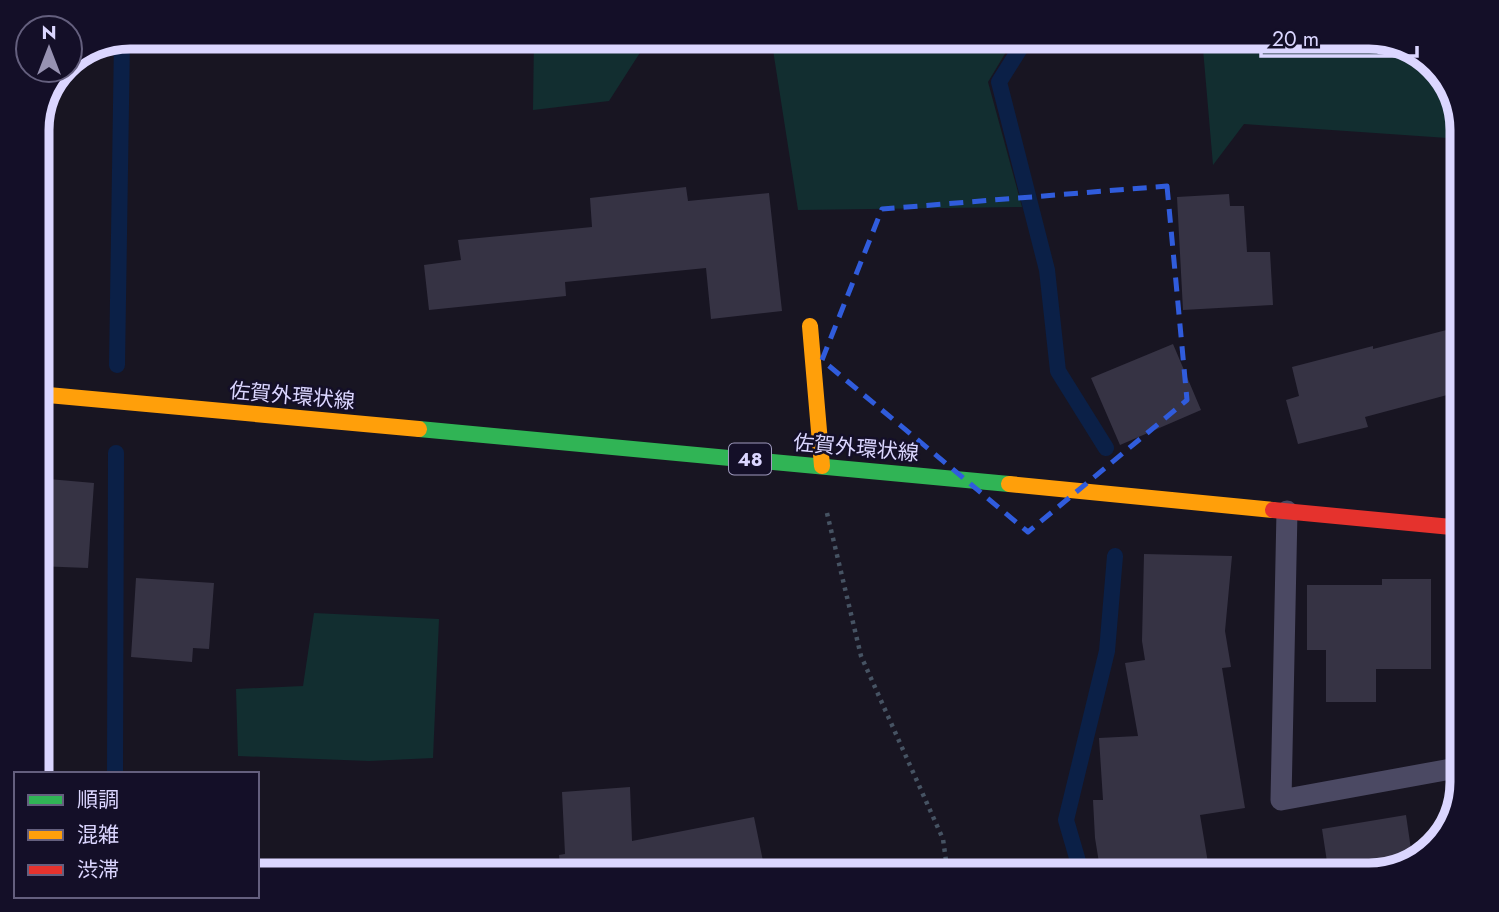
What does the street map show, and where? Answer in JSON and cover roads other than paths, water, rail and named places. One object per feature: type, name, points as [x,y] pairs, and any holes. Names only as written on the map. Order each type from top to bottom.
[{"type":"main road","points":[[810,326],[822,466]]},
{"type":"main road","name":"佐賀外環状線","points":[[49,395],[1450,527]]},
{"type":"lane","points":[[1287,511],[1281,800],[1450,769]]},
{"type":"waterway","points":[[1020,49],[999,82],[1047,270],[1058,371],[1106,448]]},
{"type":"waterway","points":[[117,365],[122,50]]},
{"type":"waterway","points":[[115,772],[116,453]]},
{"type":"waterway","points":[[1079,863],[1066,820],[1107,651],[1115,556]]}]
